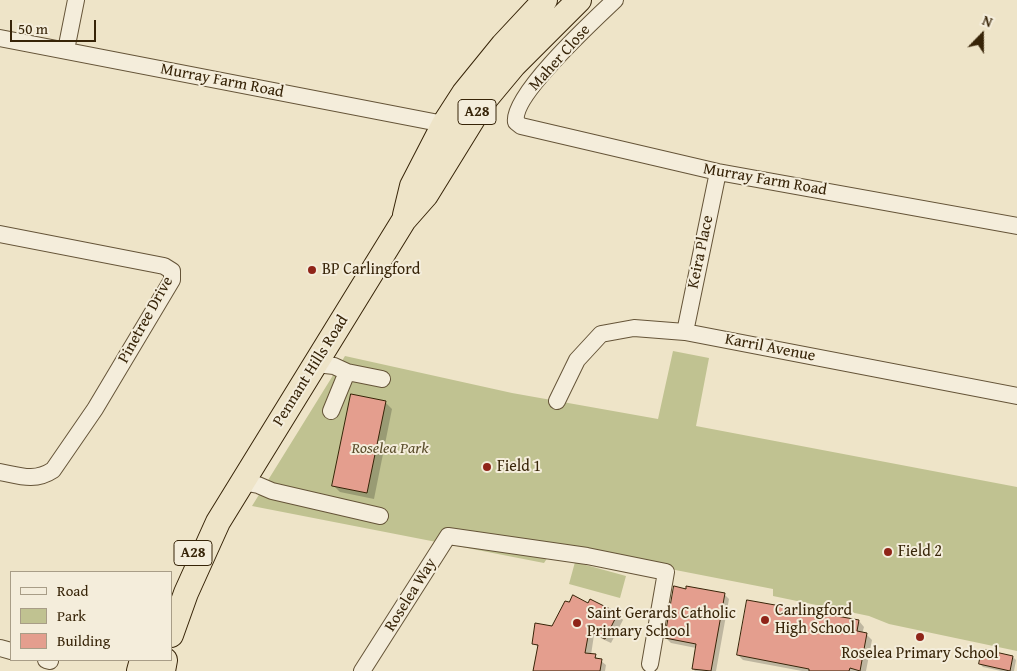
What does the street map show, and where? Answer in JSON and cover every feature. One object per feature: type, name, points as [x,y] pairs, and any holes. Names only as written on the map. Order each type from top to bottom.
[{"type":"highway","name":"Pennant Hills Road","points":[[404,220],[412,186],[444,124],[464,93],[484,66],[546,0]]},
{"type":"highway","name":"Pennant Hills Road","points":[[172,632],[186,593],[218,522],[404,220],[426,194],[484,101],[514,65],[579,0]]},
{"type":"highway","points":[[444,124],[458,123],[467,111],[484,101]]},
{"type":"highway","name":"Pennant Hills Road","points":[[172,585],[179,571],[218,522]]},
{"type":"street","points":[[66,50],[76,0]]},
{"type":"street","name":"Maher Close","points":[[516,122],[515,115],[535,83],[563,50],[614,0]]},
{"type":"street","name":"Murray Farm Road","points":[[0,38],[444,124]]},
{"type":"street","name":"Murray Farm Road","points":[[516,122],[527,128],[718,172],[1017,226]]},
{"type":"street","name":"Keira Place","points":[[685,332],[718,172]]},
{"type":"street","name":"Pinetree Drive","points":[[0,234],[164,266],[172,271],[172,280],[96,409],[53,470],[45,475],[34,478],[0,472]]},
{"type":"street","name":"Karril Avenue","points":[[558,401],[577,360],[601,334],[634,328],[685,332],[1017,396]]},
{"type":"street","points":[[316,364],[334,366],[347,372],[382,379]]},
{"type":"street","points":[[331,411],[347,372]]},
{"type":"street","points":[[242,482],[258,485],[272,491],[380,516]]},
{"type":"street","name":"Roselea Way","points":[[362,671],[448,536],[587,556],[666,572],[650,664]]},
{"type":"green space","name":"Roselea Park","points":[[673,351],[709,358],[696,426],[1017,487],[1017,651],[889,624],[869,616],[773,596],[773,589],[660,567],[550,554],[544,563],[252,506],[345,356],[512,393],[658,419]]},
{"type":"green space","points":[[575,562],[626,576],[620,598],[569,584]]},
{"type":"building","points":[[351,394],[386,401],[367,493],[332,486]]},
{"type":"building","points":[[674,586],[686,589],[686,586],[725,593],[711,671],[692,669],[696,644],[665,638]]},
{"type":"building","points":[[573,595],[588,603],[590,599],[618,613],[605,639],[589,631],[585,653],[596,654],[595,658],[602,659],[600,671],[533,671],[538,645],[532,644],[535,623],[552,626],[565,601],[569,602]]},
{"type":"building","points":[[747,600],[859,620],[857,631],[867,633],[860,671],[850,668],[849,671],[809,671],[809,669],[737,655]]},
{"type":"building","points":[[982,649],[1013,656],[1010,671],[979,664]]},
{"type":"place","name":"BP Carlingford","points":[[312,270]]},
{"type":"place","name":"Field 1","points":[[487,467]]},
{"type":"place","name":"Field 2","points":[[888,552]]},
{"type":"place","name":"Carlingford High School","points":[[765,620]]},
{"type":"place","name":"Saint Gerards Catholic Primary School","points":[[577,623]]},
{"type":"place","name":"Roselea Primary School","points":[[920,637]]}]
